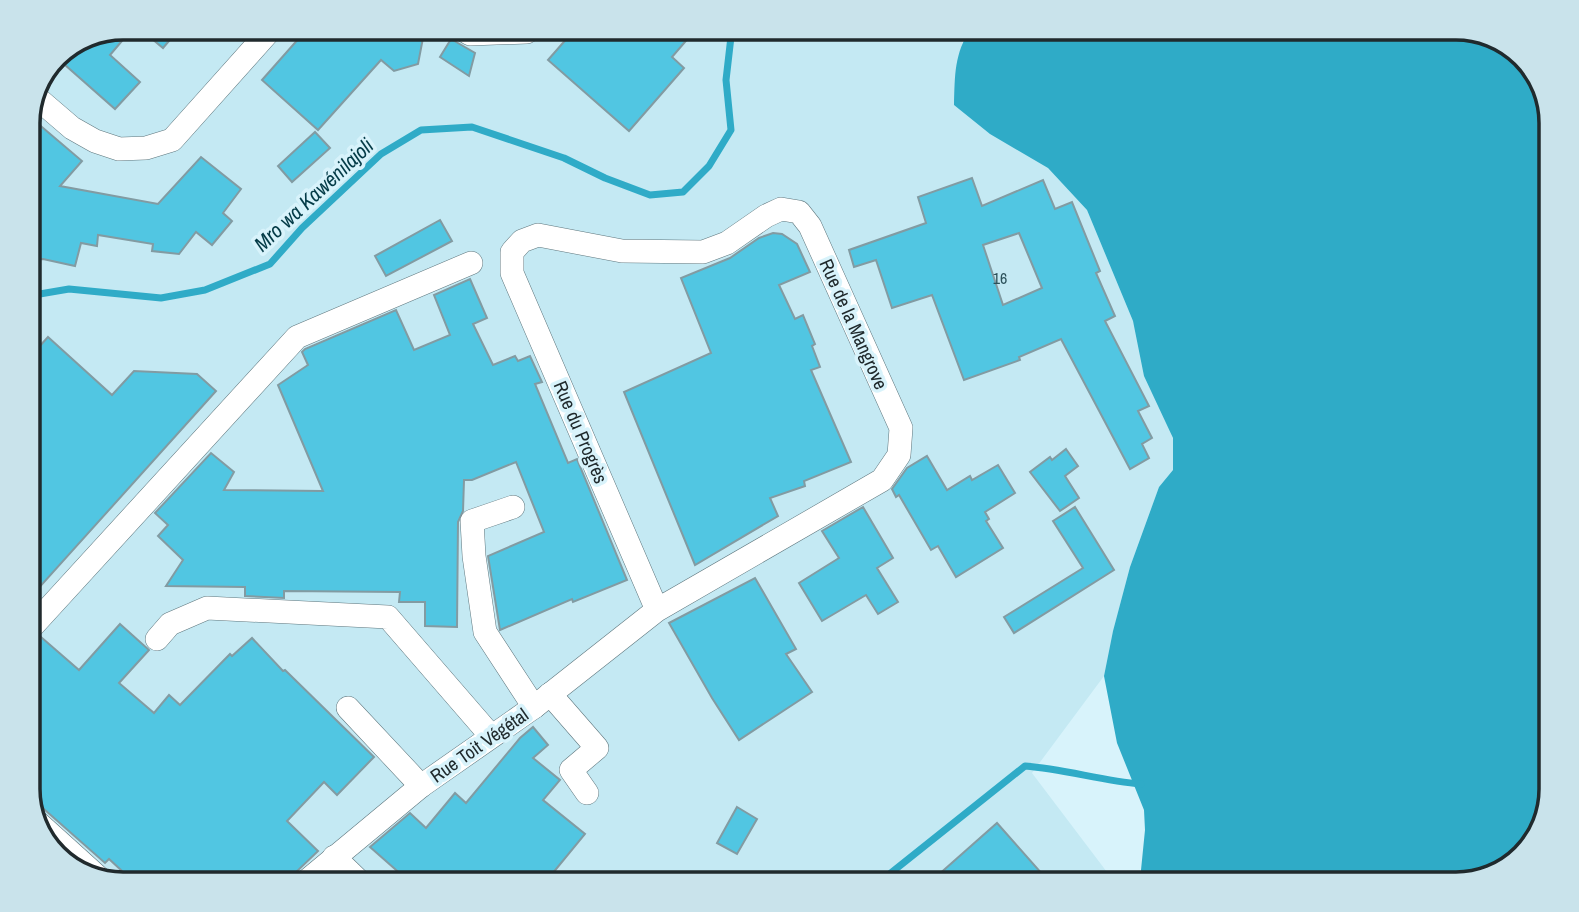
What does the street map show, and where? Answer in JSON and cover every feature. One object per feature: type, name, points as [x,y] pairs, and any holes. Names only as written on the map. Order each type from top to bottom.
[{"type":"street","points":[[43,103],[72,128],[95,141],[119,149],[146,148],[172,140],[261,40]]},
{"type":"street","name":"Rue de la Mangrove","points":[[512,253],[522,241],[538,235],[622,251],[703,251],[727,243],[781,209],[799,212],[810,226],[901,428],[899,455],[882,480],[657,610]]},
{"type":"street","name":"Rue du Progrès","points":[[512,253],[512,273],[657,610]]},
{"type":"street","points":[[40,618],[297,337],[471,263]]},
{"type":"street","points":[[513,507],[472,521],[485,632],[542,700],[597,748],[571,770],[587,793]]},
{"type":"street","points":[[157,639],[170,624],[207,608],[388,617],[491,736]]},
{"type":"street","name":"Rue Toit Végétal","points":[[317,872],[421,786],[542,700],[657,610]]},
{"type":"street","points":[[348,708],[421,786]]},
{"type":"street","points":[[64,846],[78,858]]},
{"type":"street","points":[[334,857],[350,872]]},
{"type":"shaded area","points":[[123,40],[963,40],[954,105],[1048,168],[1087,210],[1133,321],[1173,439],[1173,470],[1159,487],[1130,567],[1104,676],[1032,773],[1107,872],[123,872],[102,869],[73,855],[51,830],[40,794],[40,118],[43,102],[57,73],[82,51]]},
{"type":"water","points":[[964,40],[1456,40],[1477,43],[1497,51],[1522,73],[1528,82],[1539,118],[1539,789],[1536,810],[1528,830],[1506,855],[1497,861],[1477,869],[1456,872],[1141,872],[1144,810],[1117,743],[1104,676],[1130,567],[1159,487],[1173,470],[1173,438],[1144,376],[1133,321],[1087,210],[1048,168],[990,134],[954,105],[955,74]]},
{"type":"building","points":[[123,40],[110,55],[140,82],[115,109],[65,65],[82,51]]},
{"type":"building","points":[[153,40],[170,40],[163,48]]},
{"type":"building","points":[[297,40],[423,40],[418,64],[394,71],[381,60],[318,130],[262,80]]},
{"type":"building","points":[[450,40],[475,53],[469,76],[440,57]]},
{"type":"building","points":[[566,40],[687,40],[672,57],[684,68],[629,131],[548,60]]},
{"type":"building","points":[[40,125],[82,161],[60,186],[158,204],[201,157],[241,189],[223,213],[232,221],[212,245],[196,232],[179,254],[152,251],[153,244],[98,235],[97,246],[81,243],[75,266],[40,259]]},
{"type":"building","points":[[315,132],[330,148],[292,182],[278,166]]},
{"type":"building","points":[[972,178],[982,206],[1043,180],[1055,209],[1072,202],[1100,271],[1096,273],[1115,316],[1105,321],[1149,406],[1138,411],[1152,438],[1142,444],[1149,458],[1130,469],[1061,339],[1019,357],[1020,360],[964,380],[932,295],[892,308],[876,260],[854,267],[849,250],[926,223],[918,197]],"holes":[[[1019,233],[1042,288],[1003,305],[983,245]]]},
{"type":"building","points":[[440,220],[452,241],[386,276],[375,256]]},
{"type":"building","points":[[773,233],[782,234],[797,244],[810,272],[779,285],[795,319],[803,315],[815,344],[812,346],[820,367],[811,370],[851,462],[804,481],[805,486],[770,498],[778,516],[695,565],[624,392],[711,353],[681,278],[730,258],[759,238]]},
{"type":"building","points":[[470,279],[487,318],[473,324],[493,365],[515,356],[518,361],[530,356],[542,382],[535,384],[568,463],[577,459],[627,580],[573,602],[572,599],[500,630],[488,556],[544,532],[516,462],[472,480],[464,480],[463,511],[458,522],[457,627],[425,626],[425,602],[399,602],[400,592],[284,591],[284,598],[245,596],[245,587],[166,586],[183,560],[158,536],[168,525],[155,513],[211,453],[234,472],[224,490],[323,491],[278,385],[308,365],[302,352],[396,310],[414,350],[450,335],[434,295]]},
{"type":"building","points":[[48,337],[112,395],[134,371],[197,374],[216,391],[40,587],[40,346]]},
{"type":"building","points":[[1066,449],[1078,466],[1065,476],[1079,498],[1060,511],[1030,472]]},
{"type":"building","points":[[927,456],[947,490],[970,476],[972,480],[998,465],[1015,493],[985,512],[989,519],[986,521],[1003,548],[956,577],[938,546],[931,550],[899,495],[896,497],[892,489],[907,468]]},
{"type":"building","points":[[863,507],[893,558],[877,568],[898,602],[878,614],[866,595],[822,621],[799,583],[839,558],[822,531]]},
{"type":"building","points":[[1075,507],[1114,570],[1014,633],[1004,617],[1083,568],[1053,521]]},
{"type":"building","points":[[755,578],[796,649],[786,654],[812,692],[739,740],[669,623]]},
{"type":"building","points":[[120,624],[149,650],[119,683],[154,713],[169,695],[180,705],[230,654],[232,656],[252,638],[374,757],[337,795],[324,782],[287,821],[318,851],[296,872],[123,872],[109,859],[105,863],[43,808],[40,794],[40,638],[79,670]]},
{"type":"building","points":[[533,727],[548,745],[533,758],[560,780],[543,800],[585,834],[554,872],[398,872],[370,847],[410,813],[426,828],[455,793],[466,803],[520,738]]},
{"type":"building","points":[[737,807],[757,819],[737,854],[717,843]]},
{"type":"building","points":[[997,823],[1040,872],[942,872]]},
{"type":"waterway","name":"Mro wa Kawénilajoli","points":[[40,294],[69,289],[161,298],[205,290],[270,264],[302,228],[381,154],[421,130],[472,127],[564,158],[605,178],[650,195],[683,192],[709,166],[731,130],[726,80],[731,40]]},
{"type":"waterway","points":[[892,872],[1025,766],[1141,784]]}]
